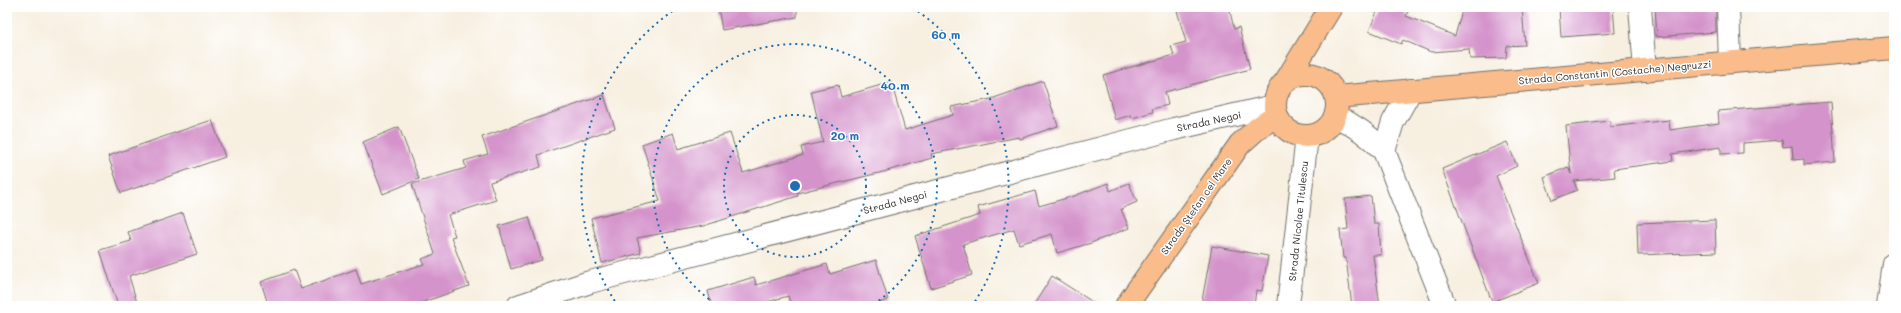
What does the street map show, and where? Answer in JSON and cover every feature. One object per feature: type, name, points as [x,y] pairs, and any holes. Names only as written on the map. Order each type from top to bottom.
[{"type":"main road","points":[[1287,79],[1297,74],[1306,73],[1317,75],[1329,84],[1336,106],[1330,124],[1324,130],[1307,136],[1297,135],[1289,131],[1281,125],[1275,111],[1275,96],[1331,7]]},
{"type":"main road","name":"Strada Constantin (Costache) Negruzzi","points":[[1336,106],[1411,90],[1894,48]]},
{"type":"main road","name":"Strada Ștefan cel Mare","points":[[1126,306],[1240,144],[1275,111]]},
{"type":"street","points":[[1640,7],[1645,70]]},
{"type":"street","points":[[1728,7],[1730,62]]},
{"type":"street","points":[[1384,151],[1393,122],[1411,90]]},
{"type":"street","points":[[1336,106],[1370,136],[1384,151],[1445,306]]},
{"type":"street","name":"Strada Negoi","points":[[518,306],[590,282],[1174,129],[1275,111]]},
{"type":"street","name":"Strada Nicolae Titulescu","points":[[1288,306],[1307,136]]},
{"type":"street","points":[[1888,306],[1894,264]]},
{"type":"building","points":[[718,7],[797,7],[797,17],[722,30]]},
{"type":"building","points":[[1176,7],[1229,7],[1234,29],[1239,27],[1250,69],[1165,92],[1168,105],[1152,109],[1153,112],[1132,118],[1131,115],[1115,120],[1103,75],[1174,55],[1171,46],[1186,42]]},
{"type":"building","points":[[1379,7],[1410,7],[1406,16],[1455,36],[1463,7],[1522,7],[1525,45],[1507,46],[1506,58],[1470,59],[1469,49],[1431,52],[1403,40],[1401,44],[1369,31]]},
{"type":"building","points":[[1559,7],[1613,7],[1615,33],[1561,37]]},
{"type":"building","points":[[1655,7],[1716,7],[1716,32],[1657,37]]},
{"type":"building","points":[[1043,81],[1058,126],[1020,139],[1019,137],[931,154],[932,158],[887,171],[797,193],[798,196],[703,226],[637,238],[641,253],[602,263],[591,218],[660,201],[642,144],[673,133],[678,149],[730,133],[743,173],[803,155],[801,147],[823,142],[811,91],[838,85],[841,97],[891,82],[905,130],[953,115],[951,107],[991,99]]},
{"type":"building","points":[[604,95],[615,128],[538,155],[541,167],[490,182],[496,200],[448,215],[455,236],[451,237],[469,286],[412,306],[261,306],[261,304],[267,301],[261,282],[294,270],[301,289],[356,269],[361,284],[424,264],[422,259],[435,254],[412,184],[466,168],[464,161],[488,154],[482,137]]},
{"type":"building","points":[[1831,102],[1835,162],[1804,165],[1804,159],[1793,160],[1792,146],[1783,147],[1782,140],[1743,143],[1743,153],[1721,154],[1721,147],[1672,154],[1673,161],[1614,169],[1615,177],[1574,181],[1577,190],[1552,200],[1544,177],[1568,167],[1571,174],[1566,126],[1610,121],[1610,127],[1669,120],[1670,130],[1719,123],[1718,111]]},
{"type":"building","points":[[212,120],[225,157],[121,193],[108,156]]},
{"type":"building","points":[[399,127],[419,179],[383,194],[363,142]]},
{"type":"building","points":[[1507,142],[1517,166],[1496,176],[1539,283],[1492,302],[1442,169]]},
{"type":"building","points":[[1108,183],[1110,191],[1129,183],[1137,202],[1121,209],[1129,228],[1091,243],[1057,253],[1052,234],[1019,244],[1014,229],[963,244],[972,275],[931,288],[915,236],[980,215],[978,207],[1035,191],[1039,206],[1074,196]]},
{"type":"building","points":[[1371,196],[1374,224],[1379,224],[1381,255],[1373,255],[1380,306],[1352,306],[1346,258],[1343,258],[1340,230],[1348,229],[1345,199]]},
{"type":"building","points":[[183,213],[197,254],[129,276],[138,306],[118,306],[100,250],[131,241],[128,232]]},
{"type":"building","points":[[529,217],[542,260],[511,269],[499,226]]},
{"type":"building","points":[[1715,220],[1716,252],[1638,255],[1637,223]]},
{"type":"building","points":[[1212,246],[1268,256],[1262,291],[1256,290],[1254,306],[1201,306]]},
{"type":"building","points":[[876,260],[888,300],[870,306],[791,306],[788,296],[754,306],[712,306],[708,291],[754,277],[756,285],[827,264],[830,274]]},
{"type":"building","points":[[1052,276],[1099,306],[1033,306]]}]
